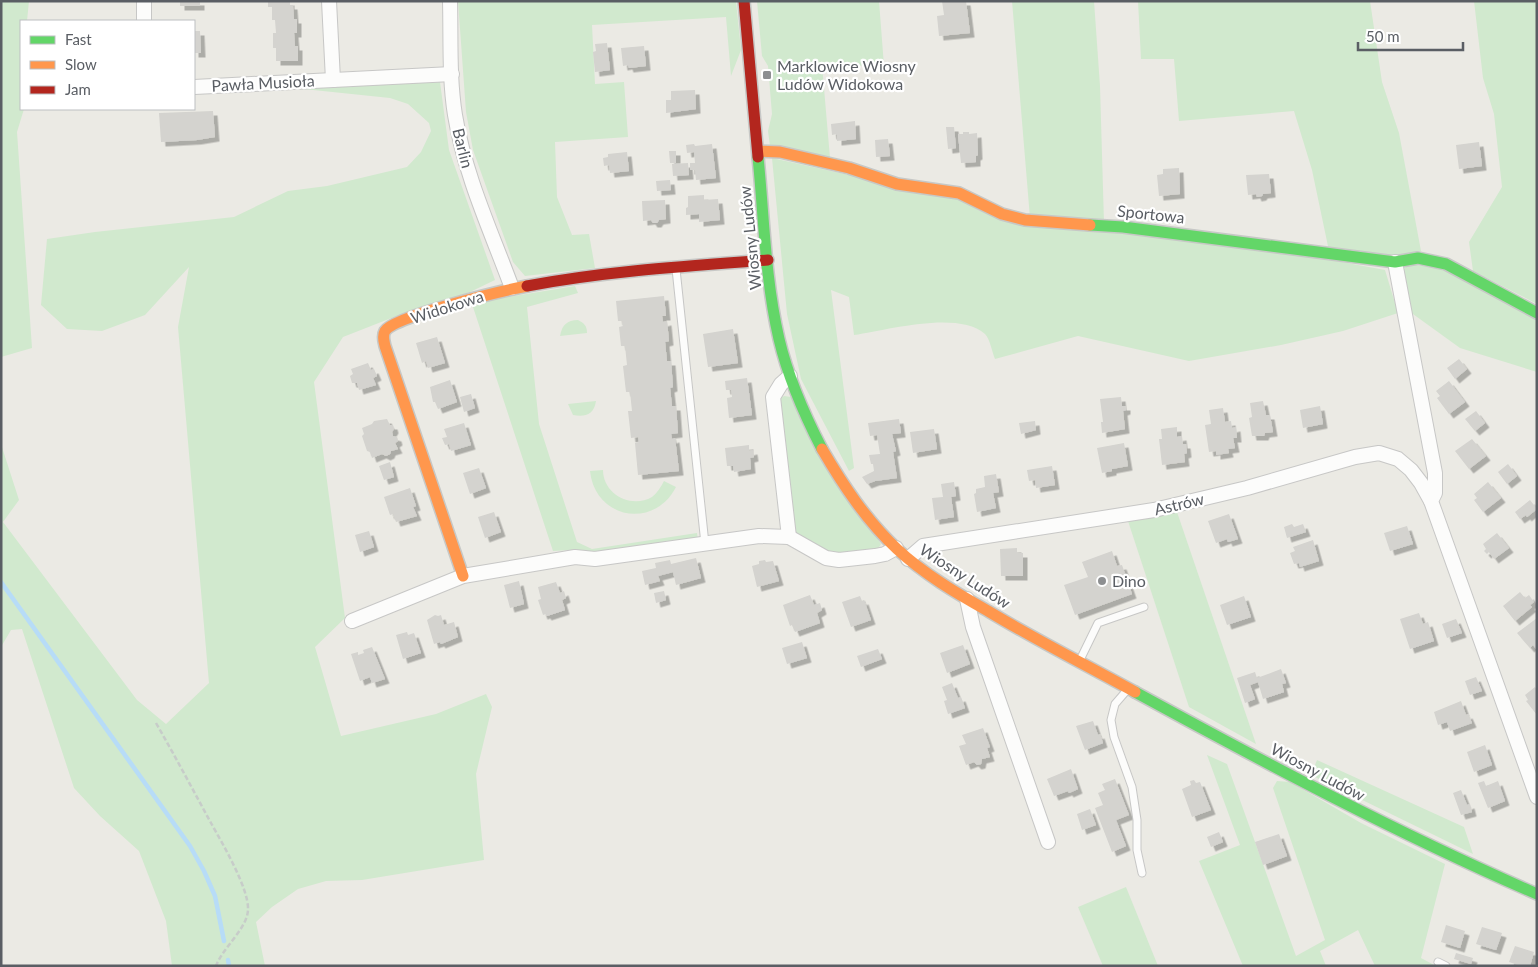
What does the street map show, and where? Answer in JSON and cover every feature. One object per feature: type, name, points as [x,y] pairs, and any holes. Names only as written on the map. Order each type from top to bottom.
[{"type":"street","points":[[144,1],[144,20]]},
{"type":"street","name":"Pawła Musioła","points":[[330,1],[333,80]]},
{"type":"street","name":"Barlin","points":[[450,1],[455,114],[462,148],[487,227],[512,288]]},
{"type":"street","name":"Wiosny Ludów","points":[[744,1],[768,260],[776,322],[790,376],[812,428],[843,484],[859,507],[908,559],[967,600],[1311,788],[1416,841],[1537,894]]},
{"type":"street","name":"Pawła Musioła","points":[[195,87],[452,74]]},
{"type":"street","name":"Sportowa","points":[[758,150],[789,154],[849,168],[897,184],[959,193],[1002,214],[1024,220],[1123,227],[1395,262],[1418,258],[1446,264],[1537,313]]},
{"type":"street","name":"Widokowa","points":[[464,576],[383,338],[385,331],[392,325],[475,297],[512,288],[587,275],[768,260]]},
{"type":"street","name":"Astrów","points":[[1395,262],[1435,473],[1435,493],[1431,501]]},
{"type":"street","points":[[789,537],[773,397],[776,390],[790,376]]},
{"type":"street","name":"Astrów","points":[[908,559],[923,546],[1154,510],[1247,488],[1355,457],[1379,453],[1398,458],[1421,483],[1431,501],[1537,797]]},
{"type":"street","points":[[352,621],[464,576],[575,558],[595,559],[759,536],[789,537],[826,558],[839,560],[885,554],[896,548]]},
{"type":"street","points":[[967,600],[974,627],[1048,842]]},
{"type":"lane","points":[[676,268],[705,545]]},
{"type":"lane","points":[[1079,662],[1098,623],[1144,606]]},
{"type":"lane","points":[[1128,688],[1115,704],[1111,720],[1114,737],[1132,787],[1137,820],[1137,850],[1142,873]]},
{"type":"lane","points":[[1438,962],[1446,966]]},
{"type":"path","points":[[156,723],[227,852],[246,896],[248,911],[244,924],[226,948],[216,966]]},
{"type":"green space","points":[[1,1],[29,1],[27,20],[20,20],[20,110],[24,110],[17,132],[32,348],[1,357]]},
{"type":"green space","points":[[458,1],[736,1],[741,50],[731,76],[726,17],[592,25],[595,84],[624,82],[628,137],[555,142],[557,197],[572,235],[589,234],[595,268],[525,276],[513,262],[473,150],[466,112]]},
{"type":"green space","points":[[757,1],[879,1],[884,66],[822,65],[830,158],[770,146],[768,131],[772,114],[768,66],[762,56]]},
{"type":"green space","points":[[1012,1],[1094,1],[1100,86],[1104,223],[1030,218]]},
{"type":"green space","points":[[1138,1],[1370,1],[1382,82],[1399,133],[1421,251],[1391,256],[1329,251],[1312,170],[1294,111],[1179,121],[1174,59],[1141,59]]},
{"type":"green space","points":[[1474,1],[1537,1],[1537,304],[1473,271],[1469,242],[1502,187],[1494,114],[1483,78]]},
{"type":"green space","points":[[440,82],[449,150],[495,280],[470,292],[394,317],[343,337],[314,382],[345,618],[315,647],[341,736],[436,714],[486,694],[492,707],[476,774],[484,860],[362,880],[326,881],[298,889],[272,907],[256,922],[265,966],[172,966],[166,921],[139,851],[100,816],[74,788],[22,629],[11,630],[1,647],[1,444],[19,500],[3,522],[137,700],[166,724],[209,683],[178,327],[189,267],[145,315],[102,331],[67,329],[41,305],[47,239],[234,217],[288,191],[327,186],[407,167],[421,152],[431,131],[429,123],[408,104],[390,98],[294,88]]},
{"type":"green space","points":[[772,158],[958,199],[980,211],[1272,249],[1385,270],[1398,313],[1343,331],[1281,345],[1189,361],[1078,336],[995,359],[990,342],[985,334],[973,327],[958,323],[941,322],[903,326],[854,335],[849,297],[831,290],[854,468],[849,471],[801,379],[787,314]]},
{"type":"green space","points":[[1409,264],[1445,269],[1537,320],[1537,372],[1460,348],[1406,309],[1403,270]]},
{"type":"green space","points":[[575,286],[578,293],[527,307],[539,424],[577,542],[592,549],[697,533],[698,541],[598,554],[570,550],[553,551],[473,307],[489,300]]},
{"type":"green space","points":[[578,320],[585,325],[587,333],[560,336],[566,324]]},
{"type":"green space","points":[[784,396],[791,397],[881,544],[878,549],[827,554],[793,535],[779,400]]},
{"type":"green space","points":[[596,401],[591,412],[581,416],[573,415],[568,404]]},
{"type":"green space","points":[[603,470],[604,479],[608,486],[613,492],[627,500],[644,500],[652,497],[664,481],[676,487],[666,501],[654,509],[640,513],[627,513],[614,508],[602,500],[594,487],[590,471]]},
{"type":"green space","points":[[1177,512],[1256,744],[1189,707],[1128,521]]},
{"type":"green space","points":[[1207,755],[1227,764],[1296,956],[1325,940],[1273,788],[1277,781],[1290,782],[1361,823],[1445,864],[1421,958],[1436,966],[1375,966],[1358,930],[1320,951],[1326,966],[1243,966],[1199,861],[1240,845]]},
{"type":"green space","points":[[1317,760],[1464,827],[1473,854],[1311,775]]},
{"type":"green space","points":[[1126,887],[1158,966],[1103,966],[1078,907]]},
{"type":"building","points":[[180,1],[200,1],[200,6],[180,6]]},
{"type":"building","points":[[268,1],[290,1],[290,5],[293,5],[294,19],[297,19],[297,33],[294,33],[295,46],[298,46],[298,61],[276,61],[276,48],[273,48],[273,33],[276,33],[275,20],[272,20],[272,7],[268,7]]},
{"type":"building","points":[[942,1],[966,1],[970,33],[939,36],[937,16],[944,15]]},
{"type":"building","points":[[195,31],[200,31],[201,53],[195,53]]},
{"type":"building","points":[[607,43],[610,70],[595,72],[593,52],[596,51],[595,44]]},
{"type":"building","points":[[644,46],[646,66],[629,68],[628,65],[623,66],[621,48]]},
{"type":"building","points":[[695,90],[696,109],[666,113],[666,100],[671,100],[671,91]]},
{"type":"building","points":[[213,111],[215,137],[161,142],[159,113]]},
{"type":"building","points":[[855,121],[856,139],[837,141],[837,134],[832,135],[831,124]]},
{"type":"building","points":[[946,127],[954,127],[956,148],[948,149]]},
{"type":"building","points":[[963,132],[969,132],[969,134],[977,133],[978,155],[976,156],[976,162],[961,163],[958,134],[963,134]]},
{"type":"building","points":[[888,139],[890,156],[876,157],[875,140]]},
{"type":"building","points":[[1479,142],[1482,166],[1459,169],[1456,145]]},
{"type":"building","points":[[694,144],[695,146],[712,144],[716,178],[696,180],[695,170],[690,170],[690,163],[695,163],[694,152],[687,153],[686,145]]},
{"type":"building","points":[[669,151],[676,151],[676,163],[670,163]]},
{"type":"building","points":[[627,152],[629,171],[610,173],[609,165],[604,166],[603,158],[608,157],[608,154]]},
{"type":"building","points":[[688,163],[689,175],[673,176],[672,164]]},
{"type":"building","points":[[1179,168],[1180,194],[1159,196],[1157,175],[1163,174],[1163,169]]},
{"type":"building","points":[[1269,174],[1271,193],[1257,197],[1256,194],[1248,195],[1246,175]]},
{"type":"building","points":[[670,180],[671,190],[657,191],[656,181]]},
{"type":"building","points":[[704,195],[704,200],[718,199],[720,220],[699,222],[699,214],[686,215],[688,196]]},
{"type":"building","points":[[665,200],[666,219],[659,220],[657,223],[653,223],[651,220],[643,221],[642,201]]},
{"type":"building","points":[[664,296],[666,316],[662,316],[663,322],[667,321],[669,341],[665,342],[667,361],[671,361],[673,387],[670,388],[672,406],[676,406],[678,433],[671,434],[672,439],[675,438],[679,471],[638,475],[635,443],[639,442],[638,437],[631,438],[628,411],[632,411],[630,392],[626,392],[623,366],[627,365],[625,346],[621,346],[619,327],[623,326],[622,321],[618,321],[616,301]]},
{"type":"building","points":[[733,329],[738,363],[708,367],[703,334]]},
{"type":"building","points":[[437,337],[445,363],[428,368],[426,361],[422,363],[416,343]]},
{"type":"building","points":[[1459,359],[1467,369],[1455,379],[1447,368]]},
{"type":"building","points":[[368,363],[371,370],[374,369],[377,376],[373,378],[376,385],[359,390],[357,383],[352,383],[350,376],[353,374],[351,369]]},
{"type":"building","points":[[747,378],[752,415],[729,418],[727,398],[732,397],[731,390],[726,390],[725,381]]},
{"type":"building","points":[[450,380],[457,402],[438,409],[435,402],[433,402],[430,387]]},
{"type":"building","points":[[1449,381],[1465,402],[1449,414],[1437,398],[1440,396],[1436,391]]},
{"type":"building","points":[[471,394],[475,408],[464,412],[460,397]]},
{"type":"building","points":[[1121,397],[1122,406],[1126,406],[1126,410],[1123,411],[1125,429],[1102,433],[1101,422],[1103,422],[1100,399]]},
{"type":"building","points":[[1263,401],[1266,415],[1270,415],[1273,432],[1265,433],[1264,436],[1252,436],[1249,418],[1252,417],[1250,403]]},
{"type":"building","points":[[1320,406],[1323,424],[1303,428],[1300,410]]},
{"type":"building","points":[[1223,408],[1225,422],[1231,421],[1232,428],[1236,427],[1237,438],[1233,438],[1235,448],[1228,449],[1229,453],[1216,455],[1216,451],[1209,452],[1205,425],[1211,424],[1209,410]]},
{"type":"building","points":[[1476,411],[1485,423],[1475,431],[1465,419]]},
{"type":"building","points":[[387,419],[390,425],[393,425],[394,429],[392,432],[393,436],[397,437],[398,441],[395,443],[398,449],[391,451],[386,456],[382,454],[372,458],[370,452],[367,451],[362,436],[364,434],[362,428],[372,424],[374,421]]},
{"type":"building","points":[[899,419],[901,433],[892,434],[896,451],[893,452],[897,478],[867,484],[862,477],[874,471],[869,455],[880,454],[877,435],[870,436],[868,423]]},
{"type":"building","points":[[1035,421],[1036,430],[1021,434],[1019,423]]},
{"type":"building","points":[[464,423],[471,445],[451,451],[449,444],[445,445],[442,438],[447,437],[444,429]]},
{"type":"building","points":[[1177,427],[1177,437],[1182,436],[1183,444],[1186,444],[1185,462],[1162,465],[1159,439],[1162,439],[1161,429]]},
{"type":"building","points":[[934,429],[937,449],[913,453],[910,432]]},
{"type":"building","points":[[1472,439],[1486,456],[1469,469],[1455,451]]},
{"type":"building","points":[[1124,443],[1128,466],[1102,473],[1097,448]]},
{"type":"building","points":[[749,445],[749,451],[753,450],[754,457],[750,458],[751,469],[734,472],[733,466],[727,466],[725,448]]},
{"type":"building","points":[[390,462],[394,477],[384,480],[379,466]]},
{"type":"building","points":[[1508,464],[1517,476],[1507,484],[1498,472]]},
{"type":"building","points":[[1052,466],[1055,485],[1036,488],[1035,480],[1029,481],[1027,470]]},
{"type":"building","points":[[479,468],[486,488],[470,494],[463,473]]},
{"type":"building","points":[[996,474],[999,492],[993,493],[996,508],[977,512],[974,494],[976,489],[985,487],[984,476]]},
{"type":"building","points":[[954,482],[956,496],[951,497],[954,517],[935,520],[932,498],[943,497],[941,484]]},
{"type":"building","points":[[1488,482],[1501,498],[1483,512],[1474,500],[1477,498],[1474,494]]},
{"type":"building","points":[[410,488],[416,506],[413,507],[417,516],[396,522],[393,514],[390,515],[384,497]]},
{"type":"building","points":[[1530,500],[1537,509],[1527,517],[1526,515],[1520,519],[1515,512]]},
{"type":"building","points":[[494,512],[501,532],[485,538],[478,517]]},
{"type":"building","points":[[1229,514],[1238,539],[1228,542],[1227,539],[1216,543],[1208,521]]},
{"type":"building","points":[[1292,524],[1294,527],[1303,524],[1306,532],[1287,538],[1284,527]]},
{"type":"building","points":[[1407,526],[1413,544],[1390,551],[1384,533]]},
{"type":"building","points":[[369,531],[374,547],[360,552],[355,535]]},
{"type":"building","points":[[1497,533],[1509,548],[1494,559],[1489,552],[1487,554],[1484,551],[1486,549],[1483,544]]},
{"type":"building","points":[[1313,540],[1319,561],[1300,567],[1299,563],[1294,564],[1290,553],[1295,551],[1293,547]]},
{"type":"building","points":[[1017,548],[1017,553],[1023,553],[1023,576],[1001,576],[1000,549]]},
{"type":"building","name":"Dino","points":[[1112,551],[1117,566],[1122,565],[1132,594],[1075,615],[1064,585],[1088,577],[1082,562]]},
{"type":"building","points":[[696,558],[701,578],[676,585],[673,572],[658,576],[660,581],[645,585],[642,571],[656,568],[655,563],[670,560],[671,564]]},
{"type":"building","points":[[765,560],[766,562],[773,561],[779,581],[757,587],[752,566],[759,564],[759,561]]},
{"type":"building","points":[[519,581],[524,604],[510,608],[504,585]]},
{"type":"building","points":[[556,582],[560,593],[564,591],[566,598],[562,600],[565,610],[547,616],[546,614],[543,615],[538,600],[541,599],[538,587]]},
{"type":"building","points":[[664,591],[666,600],[656,603],[654,593]]},
{"type":"building","points":[[1520,592],[1525,598],[1529,595],[1534,602],[1530,605],[1532,607],[1515,621],[1503,606]]},
{"type":"building","points":[[810,595],[814,605],[820,603],[822,610],[817,613],[820,623],[795,632],[792,625],[790,626],[783,605]]},
{"type":"building","points":[[860,596],[862,601],[864,600],[871,620],[851,627],[842,602]]},
{"type":"building","points":[[1244,596],[1251,617],[1227,625],[1220,605]]},
{"type":"building","points":[[1419,613],[1423,624],[1428,622],[1434,641],[1410,649],[1400,619]]},
{"type":"building","points":[[435,615],[441,615],[444,625],[454,622],[458,637],[441,644],[440,642],[434,644],[427,620]]},
{"type":"building","points":[[1537,618],[1537,650],[1533,645],[1530,648],[1517,633]]},
{"type":"building","points":[[1456,619],[1462,633],[1447,638],[1442,624]]},
{"type":"building","points":[[407,632],[408,635],[414,633],[421,653],[403,659],[396,635]]},
{"type":"building","points":[[802,642],[807,658],[787,664],[782,648]]},
{"type":"building","points":[[963,645],[970,664],[947,673],[940,653]]},
{"type":"building","points":[[372,647],[385,679],[372,683],[370,677],[360,681],[351,654],[358,652],[358,655],[364,653],[363,650]]},
{"type":"building","points":[[878,649],[882,659],[861,667],[857,656]]},
{"type":"building","points":[[1281,669],[1286,683],[1282,684],[1284,692],[1263,699],[1258,682],[1250,685],[1255,699],[1245,703],[1237,678],[1255,672],[1257,678]]},
{"type":"building","points":[[1476,677],[1482,691],[1470,695],[1465,681]]},
{"type":"building","points":[[952,683],[958,698],[961,697],[965,708],[948,714],[944,701],[947,700],[942,687]]},
{"type":"building","points":[[1535,687],[1537,690],[1537,715],[1526,701],[1528,700],[1525,695]]},
{"type":"building","points":[[1461,701],[1466,715],[1468,714],[1472,723],[1450,731],[1447,722],[1438,725],[1434,712]]},
{"type":"building","points":[[1093,721],[1103,743],[1085,750],[1076,726]]},
{"type":"building","points":[[983,728],[990,747],[987,748],[990,757],[982,759],[981,764],[977,765],[974,762],[966,765],[959,746],[966,744],[962,735]]},
{"type":"building","points":[[1485,745],[1492,765],[1474,772],[1467,752]]},
{"type":"building","points":[[1071,769],[1078,789],[1054,796],[1047,779]]},
{"type":"building","points":[[1115,779],[1129,815],[1116,820],[1126,846],[1112,852],[1095,808],[1103,805],[1098,793],[1105,790],[1102,784]]},
{"type":"building","points":[[1194,780],[1196,783],[1200,782],[1211,810],[1192,817],[1182,789],[1191,785],[1190,781]]},
{"type":"building","points":[[1484,781],[1486,786],[1498,781],[1505,801],[1488,808],[1478,783]]},
{"type":"building","points":[[1461,790],[1467,805],[1470,804],[1472,812],[1461,815],[1453,793]]},
{"type":"building","points":[[1090,809],[1096,825],[1082,830],[1077,814]]},
{"type":"building","points":[[1219,832],[1223,842],[1211,847],[1207,837]]},
{"type":"building","points":[[1279,834],[1287,856],[1263,865],[1255,842]]},
{"type":"building","points":[[1446,925],[1465,931],[1460,948],[1441,942]]},
{"type":"building","points":[[1482,927],[1502,933],[1496,950],[1476,944]]},
{"type":"building","points":[[1515,946],[1534,952],[1530,966],[1521,966],[1509,962]]},
{"type":"building","points":[[1456,953],[1473,958],[1471,964],[1454,959]]},
{"type":"waterway","points":[[1,582],[190,846],[215,896],[224,941]]},
{"type":"waterway","points":[[228,960],[229,966]]},
{"type":"traffic: fast","points":[[758,157],[768,271],[779,339],[797,395],[822,449]]},
{"type":"traffic: fast","points":[[1090,225],[1123,227],[1395,262],[1418,258],[1446,264],[1537,313]]},
{"type":"traffic: fast","points":[[1135,692],[1334,798],[1537,894]]},
{"type":"traffic: slow","points":[[758,151],[780,152],[849,168],[897,184],[959,193],[1002,214],[1025,220],[1090,225]]},
{"type":"traffic: slow","points":[[463,576],[385,346],[384,335],[385,331],[393,325],[428,311],[527,286]]},
{"type":"traffic: slow","points":[[822,449],[865,514],[886,538],[918,567],[1006,622],[1135,692]]},
{"type":"traffic: jam","points":[[744,1],[758,157]]},
{"type":"traffic: jam","points":[[527,286],[617,273],[768,260]]},
{"type":"place","name":"Marklowice Wiosny Ludów Widokowa","points":[[767,75]]},
{"type":"place","name":"Dino","points":[[1102,581]]}]
